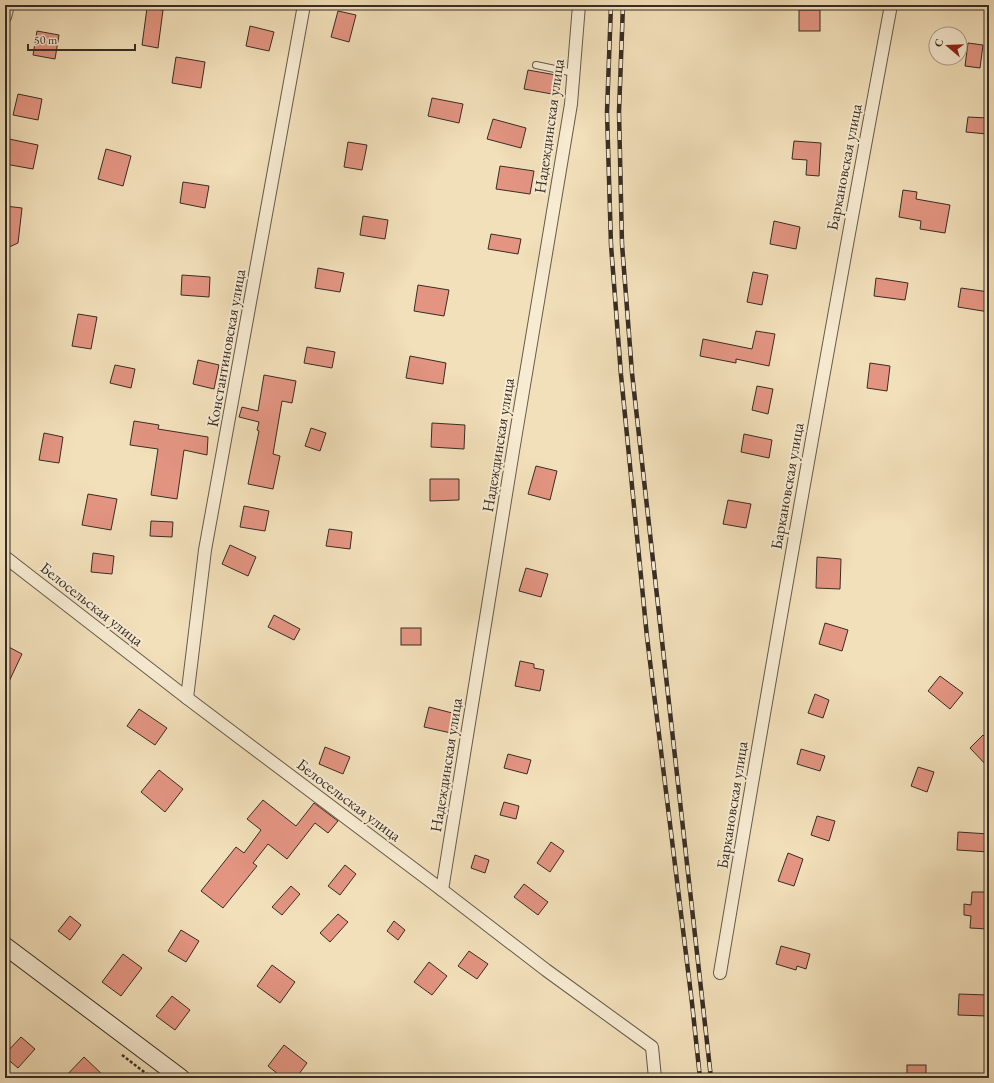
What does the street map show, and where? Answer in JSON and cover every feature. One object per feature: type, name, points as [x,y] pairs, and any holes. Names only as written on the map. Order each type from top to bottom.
[{"type":"street","points":[[5,17],[8,5]]},
{"type":"street","name":"Константиновская улица","points":[[187,698],[205,550],[304,5]]},
{"type":"street","name":"Надеждинская улица","points":[[442,890],[514,443],[571,104],[579,5]]},
{"type":"street","name":"Баркановская улица","points":[[720,973],[779,624],[851,216],[891,5]]},
{"type":"street","name":"Белосельская улица","points":[[5,557],[187,698],[546,970],[652,1047],[655,1078]]},
{"type":"street","points":[[5,946],[181,1078]]},
{"type":"lane","points":[[536,65],[574,73]]},
{"type":"building","points":[[147,8],[163,10],[158,48],[142,45]]},
{"type":"building","points":[[799,10],[820,10],[820,31],[799,31]]},
{"type":"building","points":[[338,11],[356,15],[349,42],[331,37]]},
{"type":"building","points":[[250,26],[274,32],[269,51],[246,46]]},
{"type":"building","points":[[37,31],[59,35],[55,59],[33,55]]},
{"type":"building","points":[[968,43],[983,45],[980,68],[965,66],[968,66]]},
{"type":"building","points":[[176,57],[205,62],[201,88],[172,83]]},
{"type":"building","points":[[528,70],[556,75],[552,94],[524,89]]},
{"type":"building","points":[[18,94],[42,99],[38,120],[13,115]]},
{"type":"building","points":[[432,98],[463,104],[459,123],[428,116]]},
{"type":"building","points":[[968,117],[988,118],[987,134],[966,132]]},
{"type":"building","points":[[493,119],[526,128],[521,148],[487,139]]},
{"type":"building","points":[[9,139],[38,145],[33,169],[5,164]]},
{"type":"building","points":[[794,141],[821,143],[819,176],[806,175],[807,160],[792,159]]},
{"type":"building","points":[[348,142],[367,145],[362,170],[344,167]]},
{"type":"building","points":[[106,149],[131,156],[123,186],[98,179]]},
{"type":"building","points":[[500,166],[534,171],[530,194],[496,189]]},
{"type":"building","points":[[183,182],[209,186],[205,208],[180,203]]},
{"type":"building","points":[[903,190],[917,192],[916,199],[950,205],[945,233],[920,229],[921,221],[899,217]]},
{"type":"building","points":[[5,206],[22,208],[18,243],[5,249]]},
{"type":"building","points":[[363,216],[388,220],[385,239],[360,235]]},
{"type":"building","points":[[774,221],[800,227],[796,249],[770,244]]},
{"type":"building","points":[[491,234],[521,239],[518,254],[488,249]]},
{"type":"building","points":[[318,268],[344,273],[340,292],[315,288]]},
{"type":"building","points":[[753,272],[768,275],[762,305],[747,302]]},
{"type":"building","points":[[182,275],[210,277],[209,297],[181,295]]},
{"type":"building","points":[[876,278],[908,283],[905,300],[874,296]]},
{"type":"building","points":[[418,285],[449,290],[444,316],[414,311]]},
{"type":"building","points":[[961,288],[989,292],[989,312],[958,307]]},
{"type":"building","points":[[78,314],[97,317],[91,349],[72,346]]},
{"type":"building","points":[[756,331],[775,334],[769,366],[736,359],[736,363],[700,356],[703,339],[752,349]]},
{"type":"building","points":[[307,347],[335,352],[332,368],[304,363]]},
{"type":"building","points":[[410,356],[446,363],[443,384],[406,378]]},
{"type":"building","points":[[198,360],[219,365],[214,389],[193,384]]},
{"type":"building","points":[[870,363],[890,366],[887,391],[867,388]]},
{"type":"building","points":[[115,365],[135,369],[131,388],[110,383]]},
{"type":"building","points":[[264,375],[296,381],[292,403],[282,401],[273,454],[280,456],[273,489],[248,484],[259,431],[257,430],[259,422],[239,417],[242,407],[258,411]]},
{"type":"building","points":[[757,386],[773,389],[768,414],[752,410]]},
{"type":"building","points":[[134,421],[159,425],[158,429],[208,437],[207,455],[184,450],[177,499],[151,495],[158,449],[130,445]]},
{"type":"building","points":[[432,423],[465,425],[464,449],[431,447]]},
{"type":"building","points":[[311,428],[326,433],[320,451],[305,446]]},
{"type":"building","points":[[44,433],[63,437],[59,463],[39,460]]},
{"type":"building","points":[[744,434],[772,440],[769,458],[741,452]]},
{"type":"building","points":[[536,466],[557,471],[550,500],[528,494]]},
{"type":"building","points":[[430,479],[459,479],[459,500],[430,501]]},
{"type":"building","points":[[88,494],[117,499],[111,530],[82,525]]},
{"type":"building","points":[[728,500],[751,504],[746,528],[723,524]]},
{"type":"building","points":[[244,506],[269,511],[265,531],[240,527]]},
{"type":"building","points":[[151,521],[173,522],[172,537],[150,536]]},
{"type":"building","points":[[329,529],[352,532],[350,549],[326,546]]},
{"type":"building","points":[[230,545],[256,557],[248,576],[222,564]]},
{"type":"building","points":[[93,553],[114,556],[112,574],[91,572]]},
{"type":"building","points":[[817,557],[841,559],[840,589],[816,588]]},
{"type":"building","points":[[526,568],[548,574],[541,597],[519,591]]},
{"type":"building","points":[[274,615],[300,629],[294,640],[268,627]]},
{"type":"building","points":[[825,623],[848,630],[842,651],[819,644]]},
{"type":"building","points":[[401,628],[421,628],[421,645],[401,645]]},
{"type":"building","points":[[5,645],[22,654],[5,690]]},
{"type":"building","points":[[520,661],[534,664],[534,668],[544,670],[540,691],[515,686]]},
{"type":"building","points":[[940,676],[963,693],[950,709],[928,691]]},
{"type":"building","points":[[815,694],[829,700],[823,718],[808,713]]},
{"type":"building","points":[[429,707],[456,714],[451,733],[424,727]]},
{"type":"building","points":[[139,709],[167,728],[155,745],[127,726]]},
{"type":"building","points":[[983,735],[989,741],[989,768],[970,748]]},
{"type":"building","points":[[325,747],[350,757],[343,774],[319,764]]},
{"type":"building","points":[[801,749],[825,756],[820,771],[797,764]]},
{"type":"building","points":[[508,754],[531,760],[527,774],[504,768]]},
{"type":"building","points":[[918,767],[934,772],[927,792],[911,786]]},
{"type":"building","points":[[159,770],[183,789],[165,812],[141,792]]},
{"type":"building","points":[[263,800],[296,826],[314,803],[338,821],[328,833],[315,823],[287,859],[268,844],[253,863],[257,866],[223,908],[201,891],[236,847],[244,853],[261,830],[247,819]]},
{"type":"building","points":[[504,802],[519,806],[516,819],[500,815]]},
{"type":"building","points":[[817,816],[835,821],[829,841],[811,835]]},
{"type":"building","points":[[958,832],[989,834],[989,852],[957,850]]},
{"type":"building","points":[[551,842],[564,851],[550,872],[537,863]]},
{"type":"building","points":[[788,853],[803,859],[794,886],[778,881]]},
{"type":"building","points":[[475,855],[489,860],[485,873],[471,868]]},
{"type":"building","points":[[345,865],[356,874],[340,895],[328,886]]},
{"type":"building","points":[[524,884],[548,902],[538,915],[514,897]]},
{"type":"building","points":[[291,886],[300,894],[282,915],[272,907]]},
{"type":"building","points":[[972,892],[989,892],[988,929],[970,928],[971,916],[964,915],[964,904],[971,905]]},
{"type":"building","points":[[338,914],[348,922],[330,942],[320,933]]},
{"type":"building","points":[[70,916],[81,925],[70,940],[58,931]]},
{"type":"building","points":[[394,921],[405,930],[398,940],[387,931]]},
{"type":"building","points":[[181,930],[199,941],[186,962],[168,951]]},
{"type":"building","points":[[781,946],[810,954],[806,969],[797,966],[796,970],[776,964]]},
{"type":"building","points":[[469,951],[488,964],[477,979],[458,966]]},
{"type":"building","points":[[123,954],[142,968],[121,996],[102,982]]},
{"type":"building","points":[[429,962],[447,976],[432,995],[414,982]]},
{"type":"building","points":[[272,965],[295,982],[280,1003],[257,986]]},
{"type":"building","points":[[959,994],[987,995],[987,1016],[958,1015]]},
{"type":"building","points":[[172,996],[190,1010],[175,1030],[156,1016]]},
{"type":"building","points":[[21,1037],[35,1049],[18,1068],[5,1057],[5,1054]]},
{"type":"building","points":[[284,1045],[307,1063],[296,1078],[283,1078],[268,1066]]},
{"type":"building","points":[[84,1057],[106,1078],[64,1078]]},
{"type":"building","points":[[907,1065],[926,1065],[926,1078],[907,1078]]},
{"type":"railway","points":[[611,5],[607,112],[611,245],[621,375],[647,637],[700,1078]]},
{"type":"railway","points":[[623,5],[619,112],[622,244],[632,373],[711,1078]]}]
